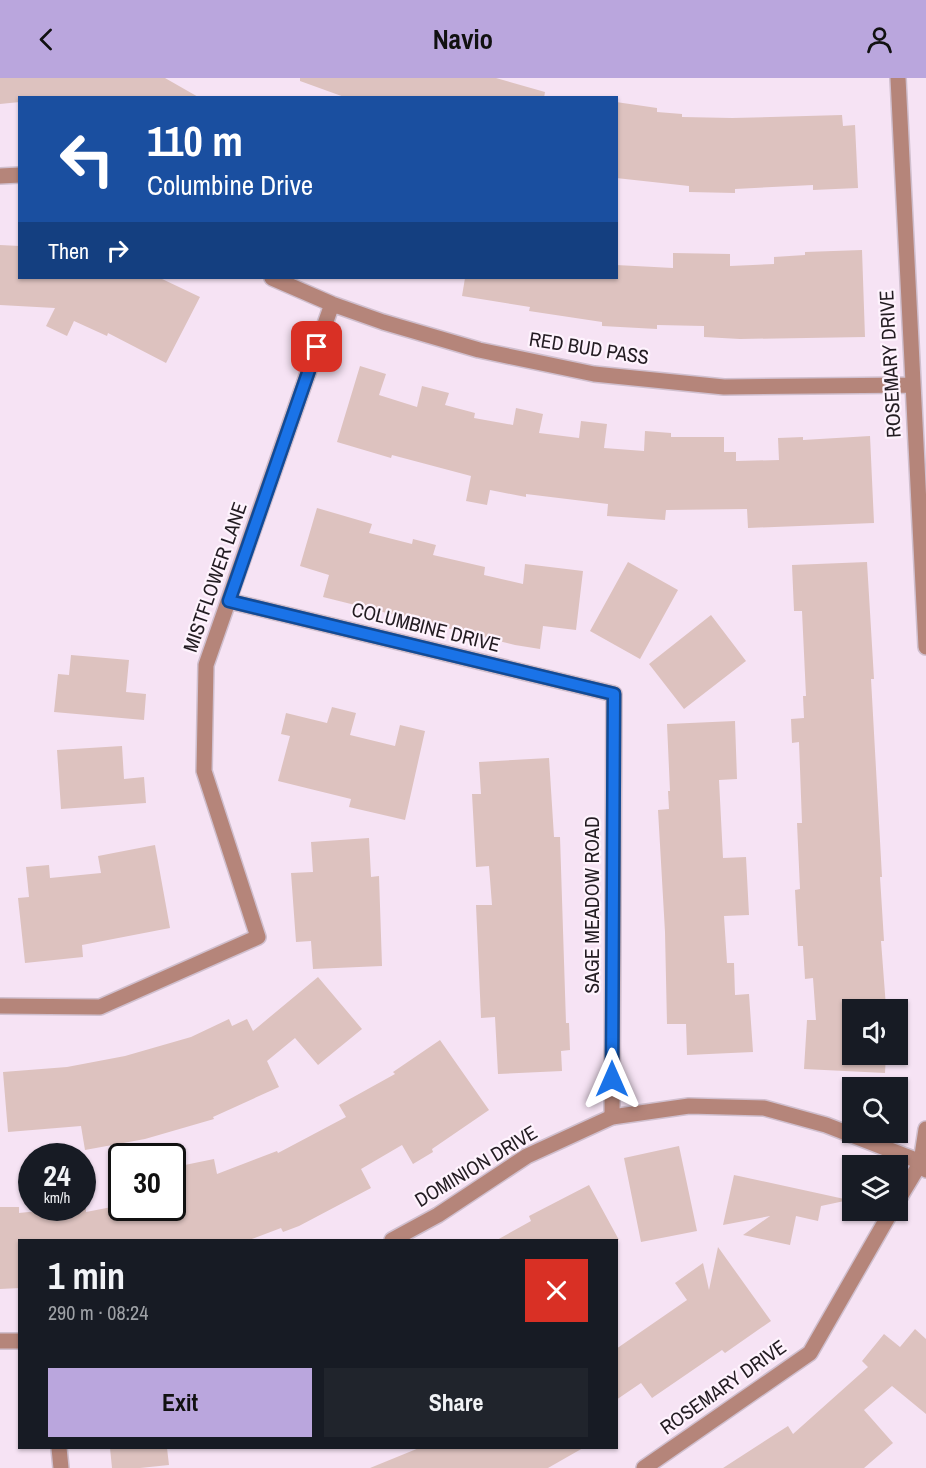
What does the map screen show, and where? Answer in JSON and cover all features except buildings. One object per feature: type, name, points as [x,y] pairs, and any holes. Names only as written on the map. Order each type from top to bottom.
[{"type":"street","name":"ROSEMARY DRIVE","points":[[898,78],[926,647]]},
{"type":"street","points":[[0,176],[18,175]]},
{"type":"street","name":"RED BUD PASS","points":[[274,279],[332,304],[382,322],[479,350],[594,374],[724,387],[912,385]]},
{"type":"street","name":"MISTFLOWER LANE","points":[[0,1006],[100,1007],[258,937],[204,771],[206,665],[332,304]]},
{"type":"street","name":"COLUMBINE DRIVE","points":[[229,601],[614,694]]},
{"type":"street","name":"SAGE MEADOW ROAD","points":[[612,1117],[614,694]]},
{"type":"street","name":"DOMINION DRIVE","points":[[394,1239],[438,1215],[527,1156],[612,1117],[689,1106],[764,1108],[826,1125],[923,1166]]},
{"type":"street","points":[[908,1187],[923,1166],[926,1129]]},
{"type":"street","name":"ROSEMARY DRIVE","points":[[644,1468],[810,1353],[886,1221]]},
{"type":"street","points":[[0,1341],[18,1341]]},
{"type":"street","points":[[59,1449],[62,1468]]},
{"type":"route","points":[[317,347],[229,601],[614,694],[612,1079]]}]
